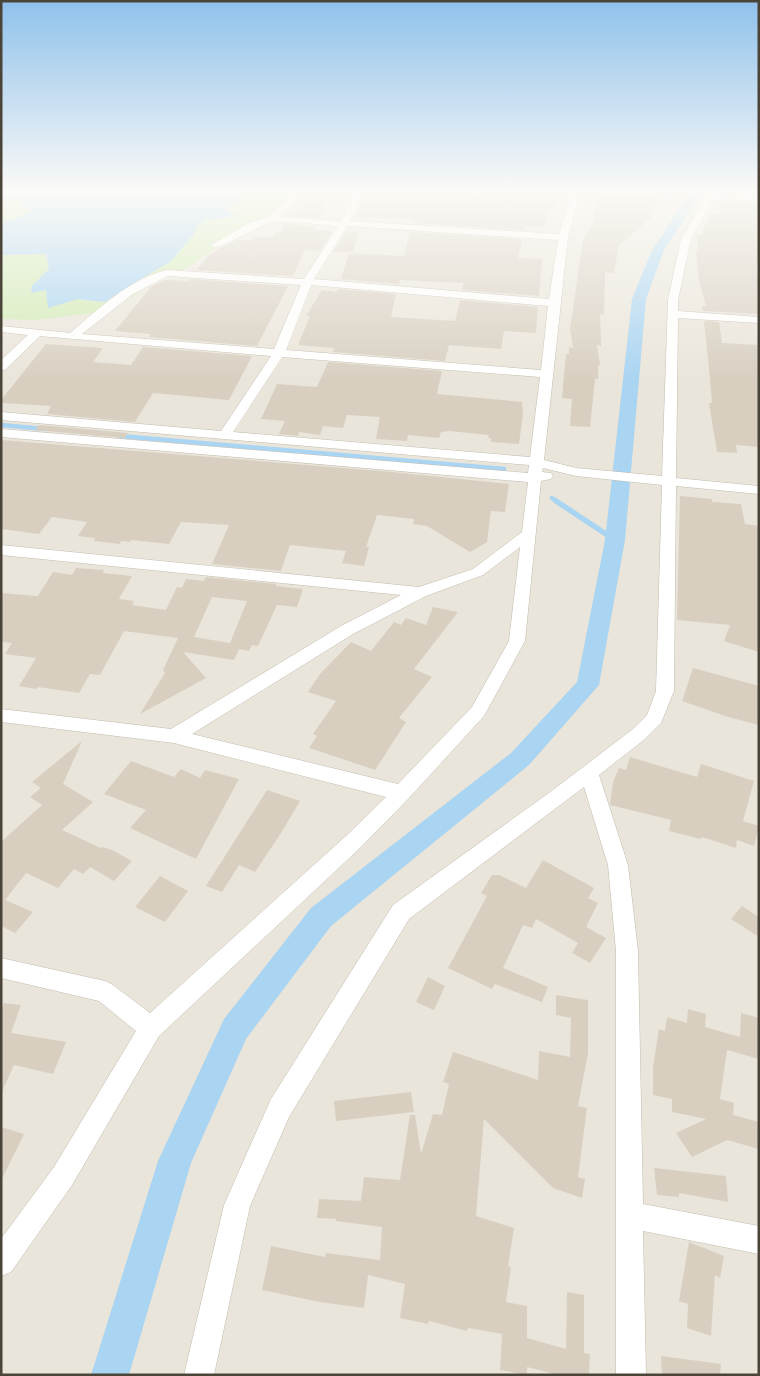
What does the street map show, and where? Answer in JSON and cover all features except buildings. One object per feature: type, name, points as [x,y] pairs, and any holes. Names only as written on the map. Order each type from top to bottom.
[{"type":"street","points":[[225,434],[278,352],[307,282],[325,253]]},
{"type":"street","points":[[1,1262],[63,1176],[151,1028],[353,842],[402,793],[478,711],[517,641],[561,253]]},
{"type":"street","points":[[199,1375],[237,1205],[280,1108],[401,912],[589,773],[639,734],[655,718],[665,691],[665,482],[675,284],[682,253]]},
{"type":"street","points":[[72,336],[150,278],[167,273],[554,302]]},
{"type":"street","points":[[673,314],[759,320]]},
{"type":"street","points":[[1,329],[547,374]]},
{"type":"street","points":[[1,367],[37,333]]},
{"type":"street","points":[[1,416],[536,462],[576,472],[759,490]]},
{"type":"street","points":[[1,434],[534,478],[576,472]]},
{"type":"street","points":[[174,736],[347,630],[420,592],[478,572],[529,533]]},
{"type":"street","points":[[1,550],[420,592]]},
{"type":"street","points":[[1,715],[174,736],[402,793]]},
{"type":"street","points":[[589,773],[618,865],[627,951],[631,1375]]},
{"type":"street","points":[[2,968],[106,992],[151,1028]]},
{"type":"street","points":[[630,1215],[759,1240]]},
{"type":"shaded area","points":[[1,253],[759,253],[759,1375],[1,1375]]},
{"type":"green space","points":[[178,253],[208,253],[175,276],[153,278],[132,297],[94,313],[37,320],[1,319],[1,255],[46,254],[49,269],[32,286],[31,292],[46,290],[78,299],[104,302],[124,292],[144,277],[170,262]]},
{"type":"water","points":[[1,253],[178,253],[170,262],[144,277],[124,292],[104,302],[78,299],[48,308],[46,290],[31,293],[32,286],[49,269],[46,254],[1,255]]},
{"type":"waterway","points":[[110,1375],[175,1161],[235,1029],[321,917],[520,759],[588,685],[615,540],[639,299],[657,253]]},
{"type":"waterway","points":[[1,425],[45,429]]},
{"type":"waterway","points":[[120,436],[504,469]]},
{"type":"waterway","points":[[552,498],[558,502]]},
{"type":"waterway","points":[[556,501],[615,540]]}]
